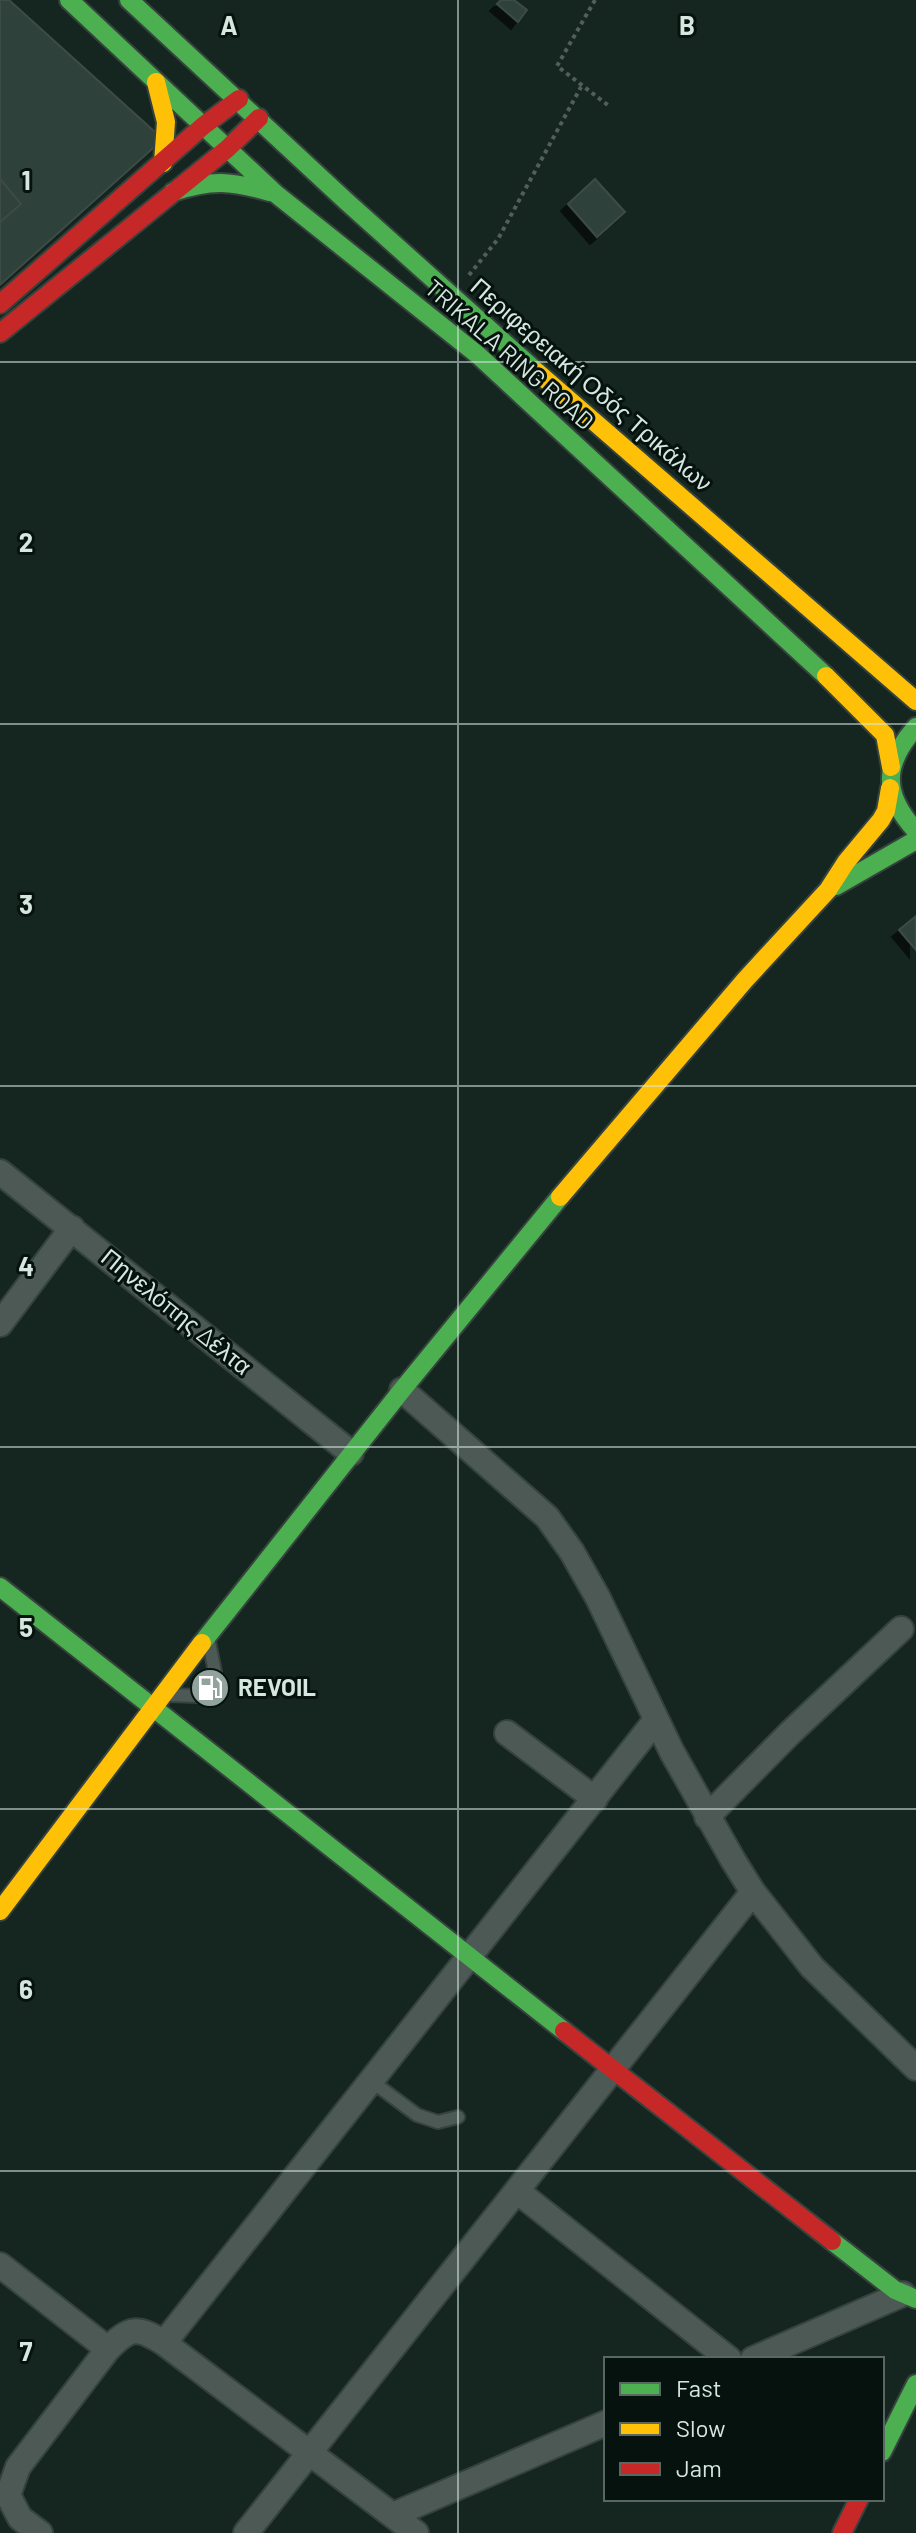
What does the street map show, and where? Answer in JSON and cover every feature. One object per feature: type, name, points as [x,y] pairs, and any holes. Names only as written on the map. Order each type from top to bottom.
[{"type":"street","name":"TRIKALA RING ROAD","points":[[69,0],[276,194],[478,355],[800,651],[885,735],[891,767]]},
{"type":"street","points":[[0,304],[203,126],[239,99],[129,0]]},
{"type":"street","points":[[156,82],[163,100],[168,131],[163,163]]},
{"type":"street","name":"Περιφερειακή Οδός Τρικάλων","points":[[239,99],[453,296],[916,701]]},
{"type":"street","points":[[0,333],[227,149],[259,118]]},
{"type":"street","points":[[173,192],[214,180],[232,181],[276,194]]},
{"type":"street","points":[[0,1911],[157,1700],[402,1390],[588,1164],[745,980],[828,890],[886,811],[895,753],[904,738],[916,727]]},
{"type":"street","points":[[890,788],[899,812],[916,831]]},
{"type":"street","points":[[828,890],[858,876],[916,840]]},
{"type":"street","name":"Πηνελόπης Δέλτα","points":[[0,1172],[351,1453]]},
{"type":"street","points":[[0,1324],[72,1228]]},
{"type":"street","points":[[402,1390],[547,1517],[572,1552],[598,1598],[656,1720],[707,1817],[753,1892],[812,1967],[916,2068]]},
{"type":"street","points":[[0,1587],[157,1700],[468,1955],[861,2264],[910,2297]]},
{"type":"street","points":[[707,1817],[790,1733],[901,1629]]},
{"type":"street","points":[[164,2343],[656,1720]]},
{"type":"street","points":[[507,1733],[595,1799]]},
{"type":"street","points":[[246,2533],[753,1892]]},
{"type":"street","points":[[517,2191],[726,2357]]},
{"type":"street","points":[[0,2265],[108,2349]]},
{"type":"street","points":[[758,2357],[910,2297]]},
{"type":"street","points":[[40,2533],[20,2518],[8,2495],[18,2467],[108,2349],[132,2330],[147,2332],[164,2343],[416,2533]]},
{"type":"street","points":[[884,2448],[916,2384]]},
{"type":"street","points":[[393,2515],[604,2424]]},
{"type":"street","points":[[842,2533],[858,2501]]},
{"type":"lane","points":[[157,1700],[198,1696],[215,1672],[208,1635]]},
{"type":"lane","points":[[370,2080],[417,2115],[438,2122],[458,2117]]},
{"type":"path","points":[[595,0],[557,66],[609,106]]},
{"type":"path","points":[[453,296],[498,239],[581,87]]},
{"type":"building","points":[[0,0],[9,0],[156,133],[161,141],[0,285]]},
{"type":"building","points":[[501,0],[514,0],[527,10],[518,22],[497,4]]},
{"type":"building","points":[[0,179],[21,204],[0,222]]},
{"type":"building","points":[[595,179],[625,212],[597,237],[568,204]]},
{"type":"building","points":[[916,916],[916,950],[899,930]]},
{"type":"traffic: fast","points":[[69,0],[276,194],[478,355],[826,676]]},
{"type":"traffic: fast","points":[[129,0],[537,372]]},
{"type":"traffic: fast","points":[[173,192],[222,183],[270,192]]},
{"type":"traffic: fast","points":[[916,727],[897,754],[891,779],[897,804],[916,831]]},
{"type":"traffic: fast","points":[[836,886],[916,840]]},
{"type":"traffic: fast","points":[[202,1643],[402,1390],[560,1197]]},
{"type":"traffic: fast","points":[[0,1587],[564,2031]]},
{"type":"traffic: fast","points":[[832,2241],[895,2290],[916,2299]]},
{"type":"traffic: fast","points":[[884,2448],[916,2384]]},
{"type":"traffic: slow","points":[[156,82],[166,122],[163,163]]},
{"type":"traffic: slow","points":[[537,372],[916,701]]},
{"type":"traffic: slow","points":[[826,676],[885,735],[891,767]]},
{"type":"traffic: slow","points":[[560,1197],[745,980],[828,890],[846,862],[881,820],[890,788]]},
{"type":"traffic: slow","points":[[0,1911],[202,1643]]},
{"type":"traffic: jam","points":[[0,304],[203,126],[239,99]]},
{"type":"traffic: jam","points":[[0,333],[227,149],[259,118]]},
{"type":"traffic: jam","points":[[564,2031],[832,2241]]},
{"type":"traffic: jam","points":[[842,2533],[858,2501]]},
{"type":"place","name":"REVOIL","points":[[210,1688]]}]
